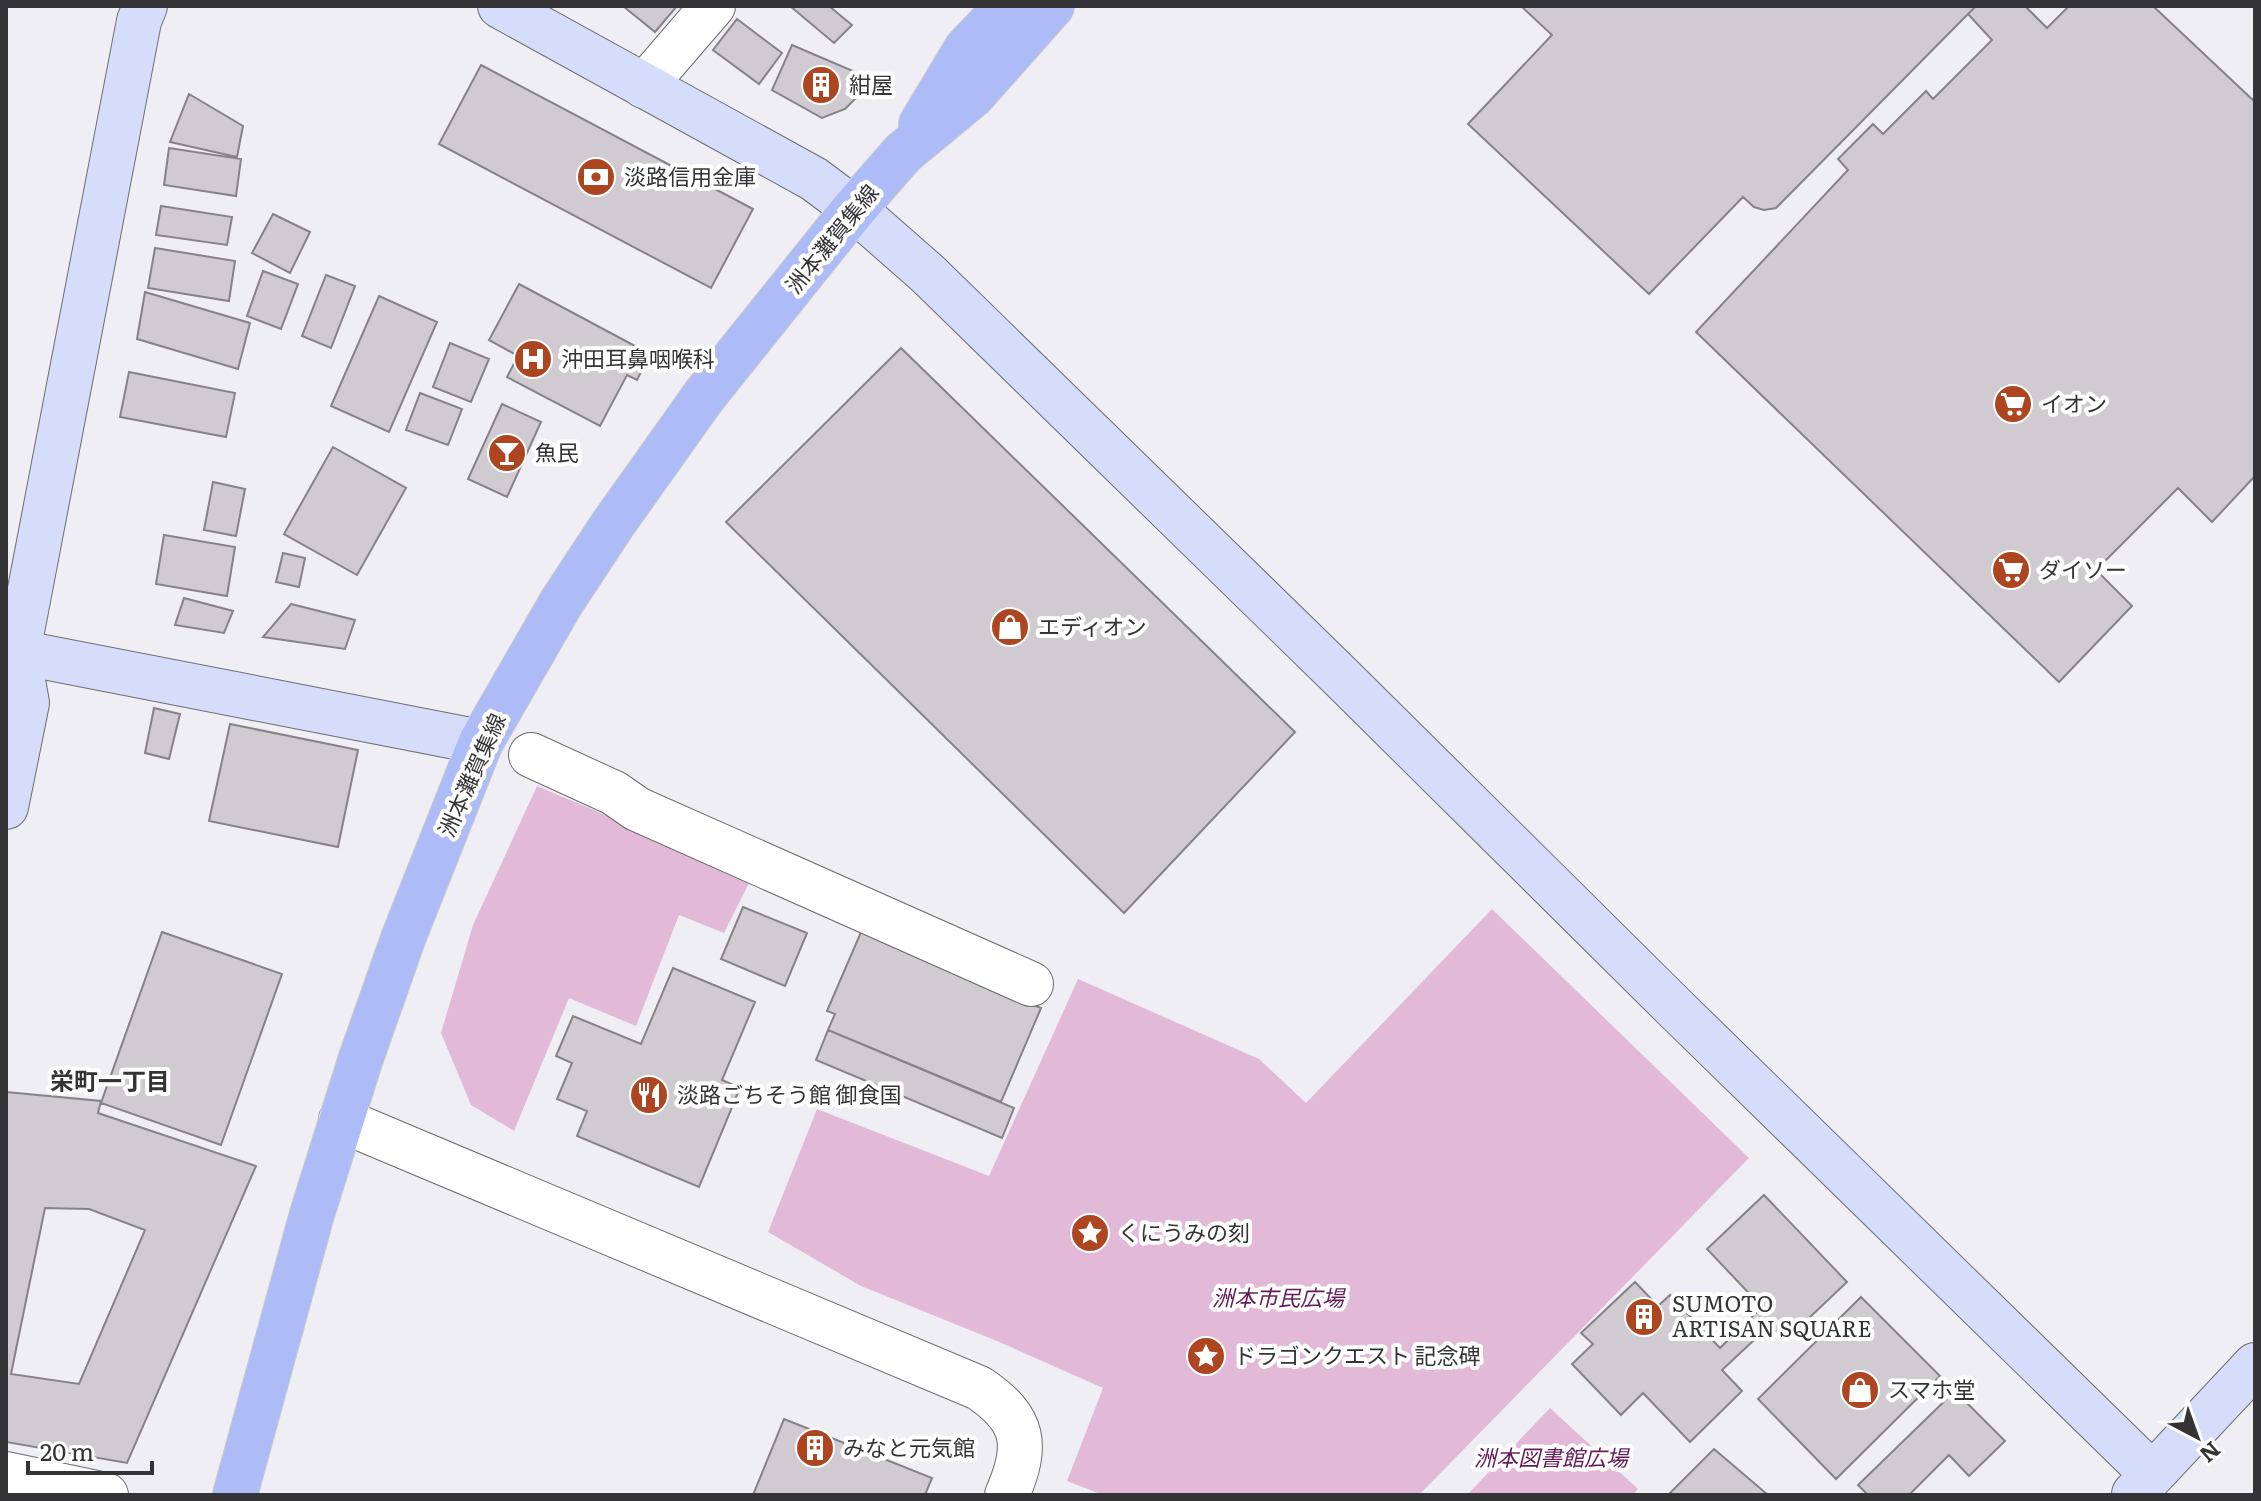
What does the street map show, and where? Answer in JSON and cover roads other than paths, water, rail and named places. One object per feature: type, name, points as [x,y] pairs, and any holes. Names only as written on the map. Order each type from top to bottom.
[{"type":"main road","name":"洲本灘賀集線","points":[[903,153],[966,49],[1007,6]]},
{"type":"main road","name":"洲本灘賀集線","points":[[235,1495],[312,1214],[385,985],[481,742],[561,603],[704,396],[854,209],[903,153],[973,95],[1052,6]]},
{"type":"street","points":[[6,807],[27,703],[15,642],[139,21],[145,6]]},
{"type":"street","points":[[500,6],[814,179],[854,209],[928,274],[2143,1484],[2255,1365]]},
{"type":"street","points":[[644,86],[713,6]]},
{"type":"street","points":[[15,642],[481,742]]},
{"type":"street","points":[[531,755],[614,793],[637,809],[1031,984]]},
{"type":"street","points":[[341,1120],[979,1388],[1009,1413],[1019,1431],[1020,1450],[1007,1495]]},
{"type":"street","points":[[6,1474],[106,1495]]},
{"type":"place","name":"紺屋","points":[[821,85]]},
{"type":"place","name":"淡路信用金庫","points":[[596,177]]},
{"type":"place","name":"沖田耳鼻咽喉科","points":[[533,359]]},
{"type":"place","name":"イオン","points":[[2013,404]]},
{"type":"place","name":"魚民","points":[[507,453]]},
{"type":"place","name":"ダイソー","points":[[2011,570]]},
{"type":"place","name":"エディオン","points":[[1010,627]]},
{"type":"place","name":"淡路ごちそう館 御食国","points":[[649,1095]]},
{"type":"place","name":"くにうみの刻","points":[[1090,1233]]},
{"type":"place","name":"SUMOTO ARTISAN SQUARE","points":[[1644,1317]]},
{"type":"place","name":"ドラゴンクエスト 記念碑","points":[[1206,1356]]},
{"type":"place","name":"スマホ堂","points":[[1860,1390]]},
{"type":"place","name":"みなと元気館","points":[[815,1448]]},
{"type":"district","name":"栄町一丁目","points":[[110,1082]]},
{"type":"park label","name":"洲本市民広場","points":[[1278,1298]]},
{"type":"park label","name":"洲本図書館広場","points":[[1551,1458]]}]
